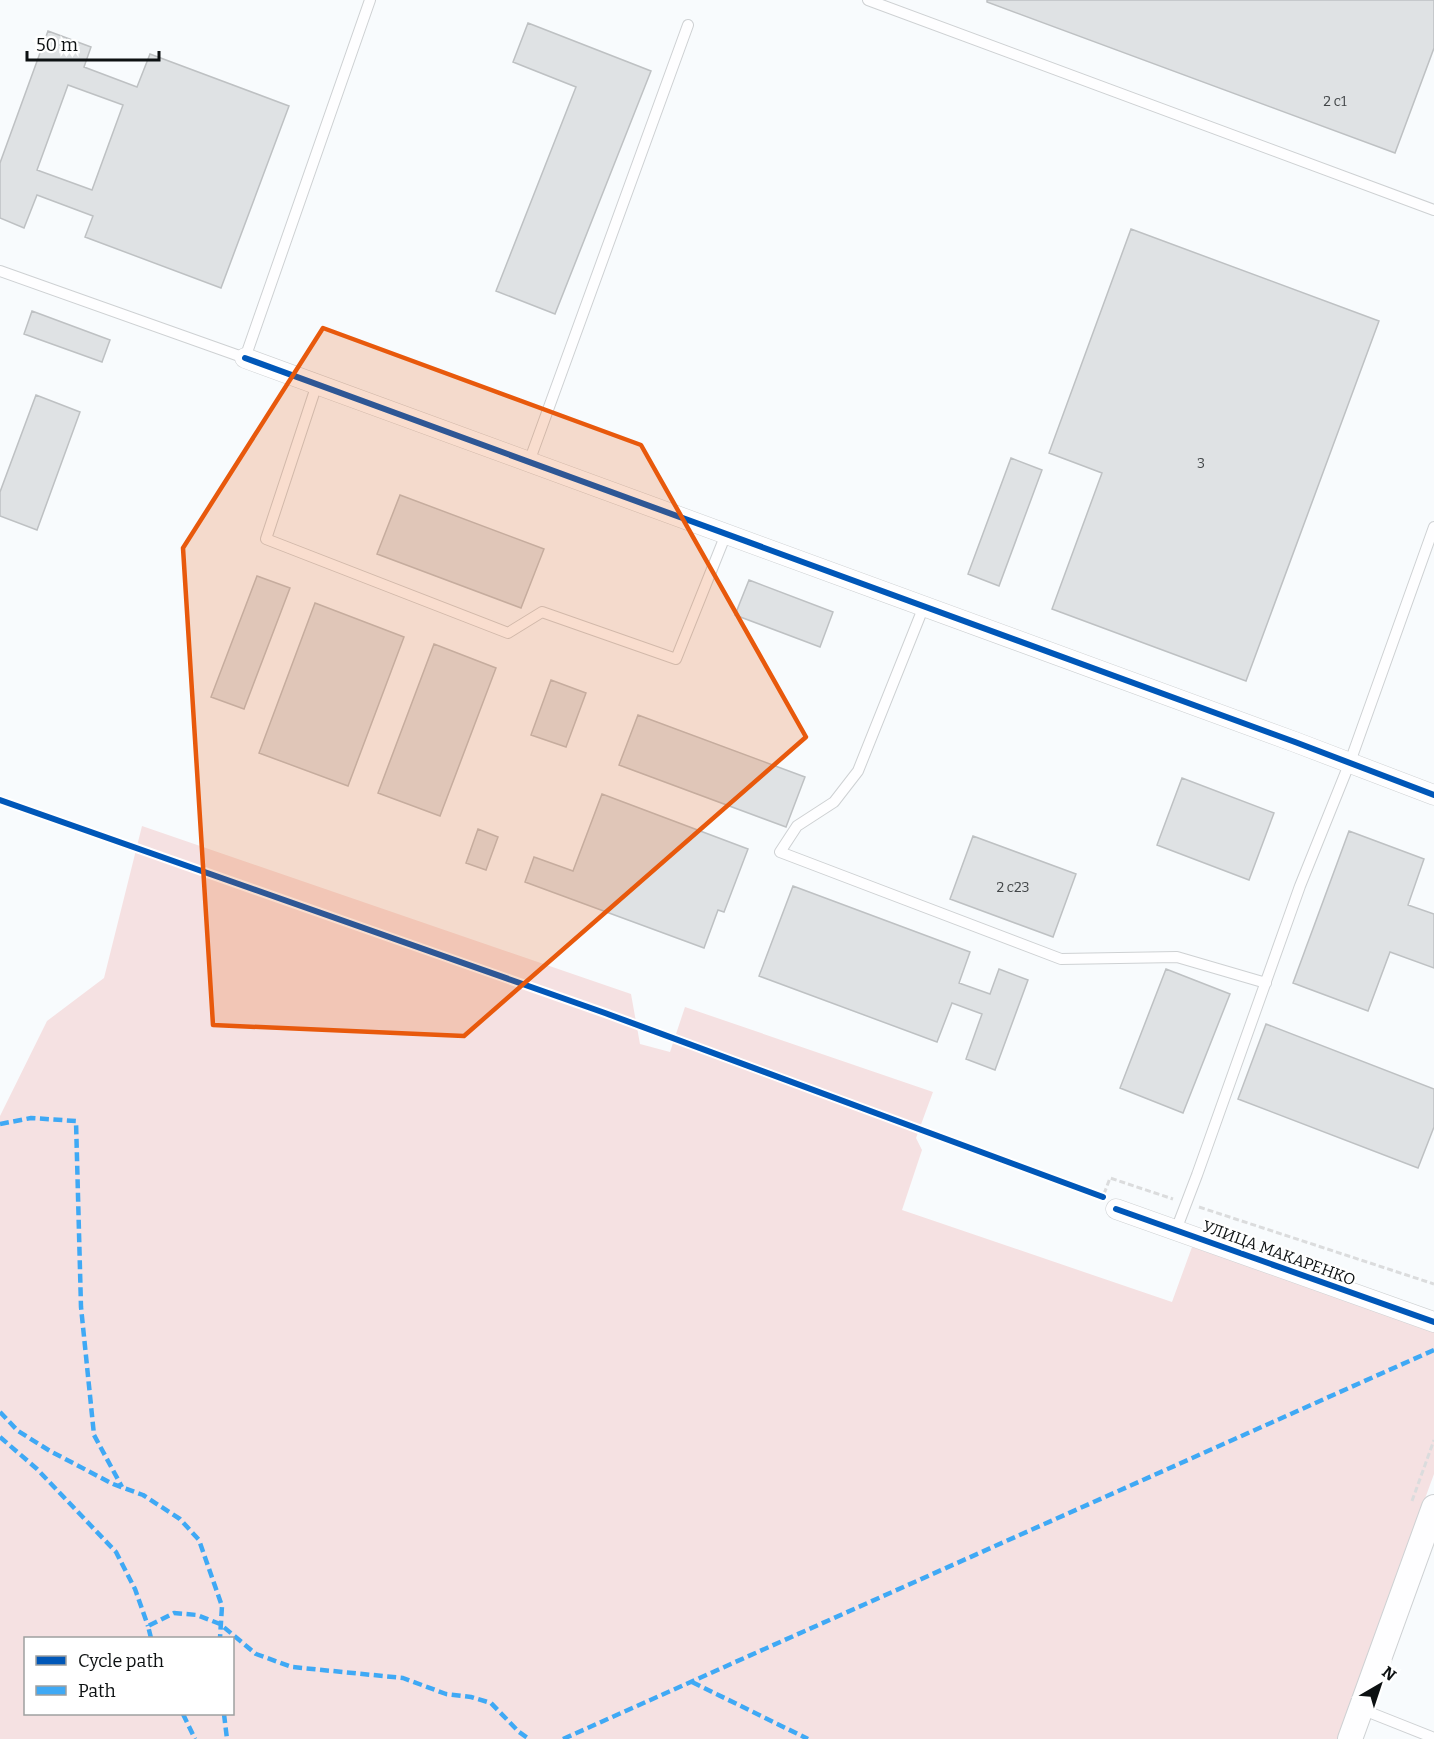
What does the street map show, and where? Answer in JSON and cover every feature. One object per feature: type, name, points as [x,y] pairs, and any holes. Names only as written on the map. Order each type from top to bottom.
[{"type":"street","points":[[245,358],[1350,762],[1434,795]]},
{"type":"street","name":"УЛИЦА МАКАРЕНКО","points":[[1109,1203],[1176,1230],[1434,1322]]},
{"type":"street","points":[[1350,1739],[1434,1507]]},
{"type":"lane","points":[[0,271],[245,358],[370,0]]},
{"type":"lane","points":[[868,0],[1434,210]]},
{"type":"lane","points":[[529,462],[688,25]]},
{"type":"lane","points":[[317,384],[266,539],[508,633],[542,612],[676,659],[726,534]]},
{"type":"lane","points":[[1176,1230],[1300,886],[1350,762],[1434,527]]},
{"type":"lane","points":[[924,606],[858,771],[834,802],[797,826],[780,852],[1061,959],[1177,957],[1266,983]]},
{"type":"lane","points":[[1360,1709],[1434,1738]]},
{"type":"path","points":[[1092,1193],[1109,1203],[1110,1178],[1434,1284]]},
{"type":"highlighted area","points":[[323,328],[641,445],[806,737],[464,1036],[213,1025],[183,548]]},
{"type":"shaded area","points":[[142,826],[631,994],[640,1044],[670,1052],[685,1007],[933,1092],[916,1138],[922,1150],[902,1210],[1172,1302],[1192,1247],[1434,1328],[1434,1474],[1337,1739],[0,1739],[0,1116],[47,1021],[104,978]]},
{"type":"building","points":[[987,0],[1434,0],[1434,48],[1395,153],[987,2]]},
{"type":"building","points":[[528,23],[651,71],[555,314],[496,291],[576,87],[513,62]]},
{"type":"building","points":[[48,31],[91,47],[84,67],[137,87],[150,54],[289,106],[221,288],[85,237],[93,216],[37,195],[24,228],[0,218],[0,163]],"holes":[[[68,85],[123,105],[92,190],[37,170]]]},
{"type":"building","points":[[1131,229],[1379,321],[1246,681],[1052,609],[1102,473],[1049,453]]},
{"type":"building","points":[[32,311],[110,340],[102,362],[24,334]]},
{"type":"building","points":[[36,395],[80,412],[37,530],[0,516],[0,492]]},
{"type":"building","points":[[1011,458],[1042,470],[999,586],[968,574]]},
{"type":"building","points":[[400,495],[544,549],[521,608],[377,554]]},
{"type":"building","points":[[257,576],[290,588],[244,709],[211,697]]},
{"type":"building","points":[[749,580],[833,612],[820,647],[735,615]]},
{"type":"building","points":[[315,603],[404,637],[348,786],[259,753]]},
{"type":"building","points":[[434,644],[496,668],[440,816],[378,793]]},
{"type":"building","points":[[551,680],[586,693],[566,747],[531,735]]},
{"type":"building","points":[[638,715],[805,777],[786,827],[619,765]]},
{"type":"building","points":[[1182,778],[1274,813],[1249,880],[1157,845]]},
{"type":"building","points":[[602,794],[748,849],[724,912],[718,910],[704,948],[525,882],[534,857],[573,871]]},
{"type":"building","points":[[478,829],[498,837],[486,870],[466,863]]},
{"type":"building","points":[[1349,831],[1424,859],[1408,905],[1434,914],[1434,968],[1390,952],[1368,1011],[1293,983]]},
{"type":"building","points":[[973,836],[1076,874],[1053,937],[950,899]]},
{"type":"building","points":[[793,886],[970,952],[959,983],[990,994],[999,969],[1028,980],[995,1070],[966,1059],[982,1014],[952,1003],[937,1042],[759,976]]},
{"type":"building","points":[[1166,969],[1230,994],[1183,1113],[1120,1088]]},
{"type":"building","points":[[1266,1024],[1434,1089],[1434,1127],[1418,1168],[1238,1099]]},
{"type":"marked path","points":[[0,1124],[31,1118],[76,1121],[81,1307],[94,1435],[122,1487]]},
{"type":"marked path","points":[[563,1739],[1434,1350]]},
{"type":"marked path","points":[[0,1412],[18,1431],[50,1451],[113,1484],[143,1495],[180,1519],[199,1540],[222,1606],[220,1637]]},
{"type":"marked path","points":[[0,1437],[37,1469],[116,1552],[135,1589],[148,1626]]},
{"type":"marked path","points":[[151,1637],[148,1626],[174,1613],[197,1615],[220,1624],[256,1654],[292,1667],[403,1678],[446,1694],[471,1697],[491,1703],[529,1739]]},
{"type":"marked path","points":[[692,1682],[808,1739]]},
{"type":"marked path","points":[[183,1715],[195,1739]]},
{"type":"marked path","points":[[224,1715],[227,1739]]},
{"type":"cycle path","points":[[245,358],[1434,795]]},
{"type":"cycle path","points":[[0,800],[605,1013],[1103,1197]]},
{"type":"cycle path","points":[[1116,1209],[1434,1322]]}]
